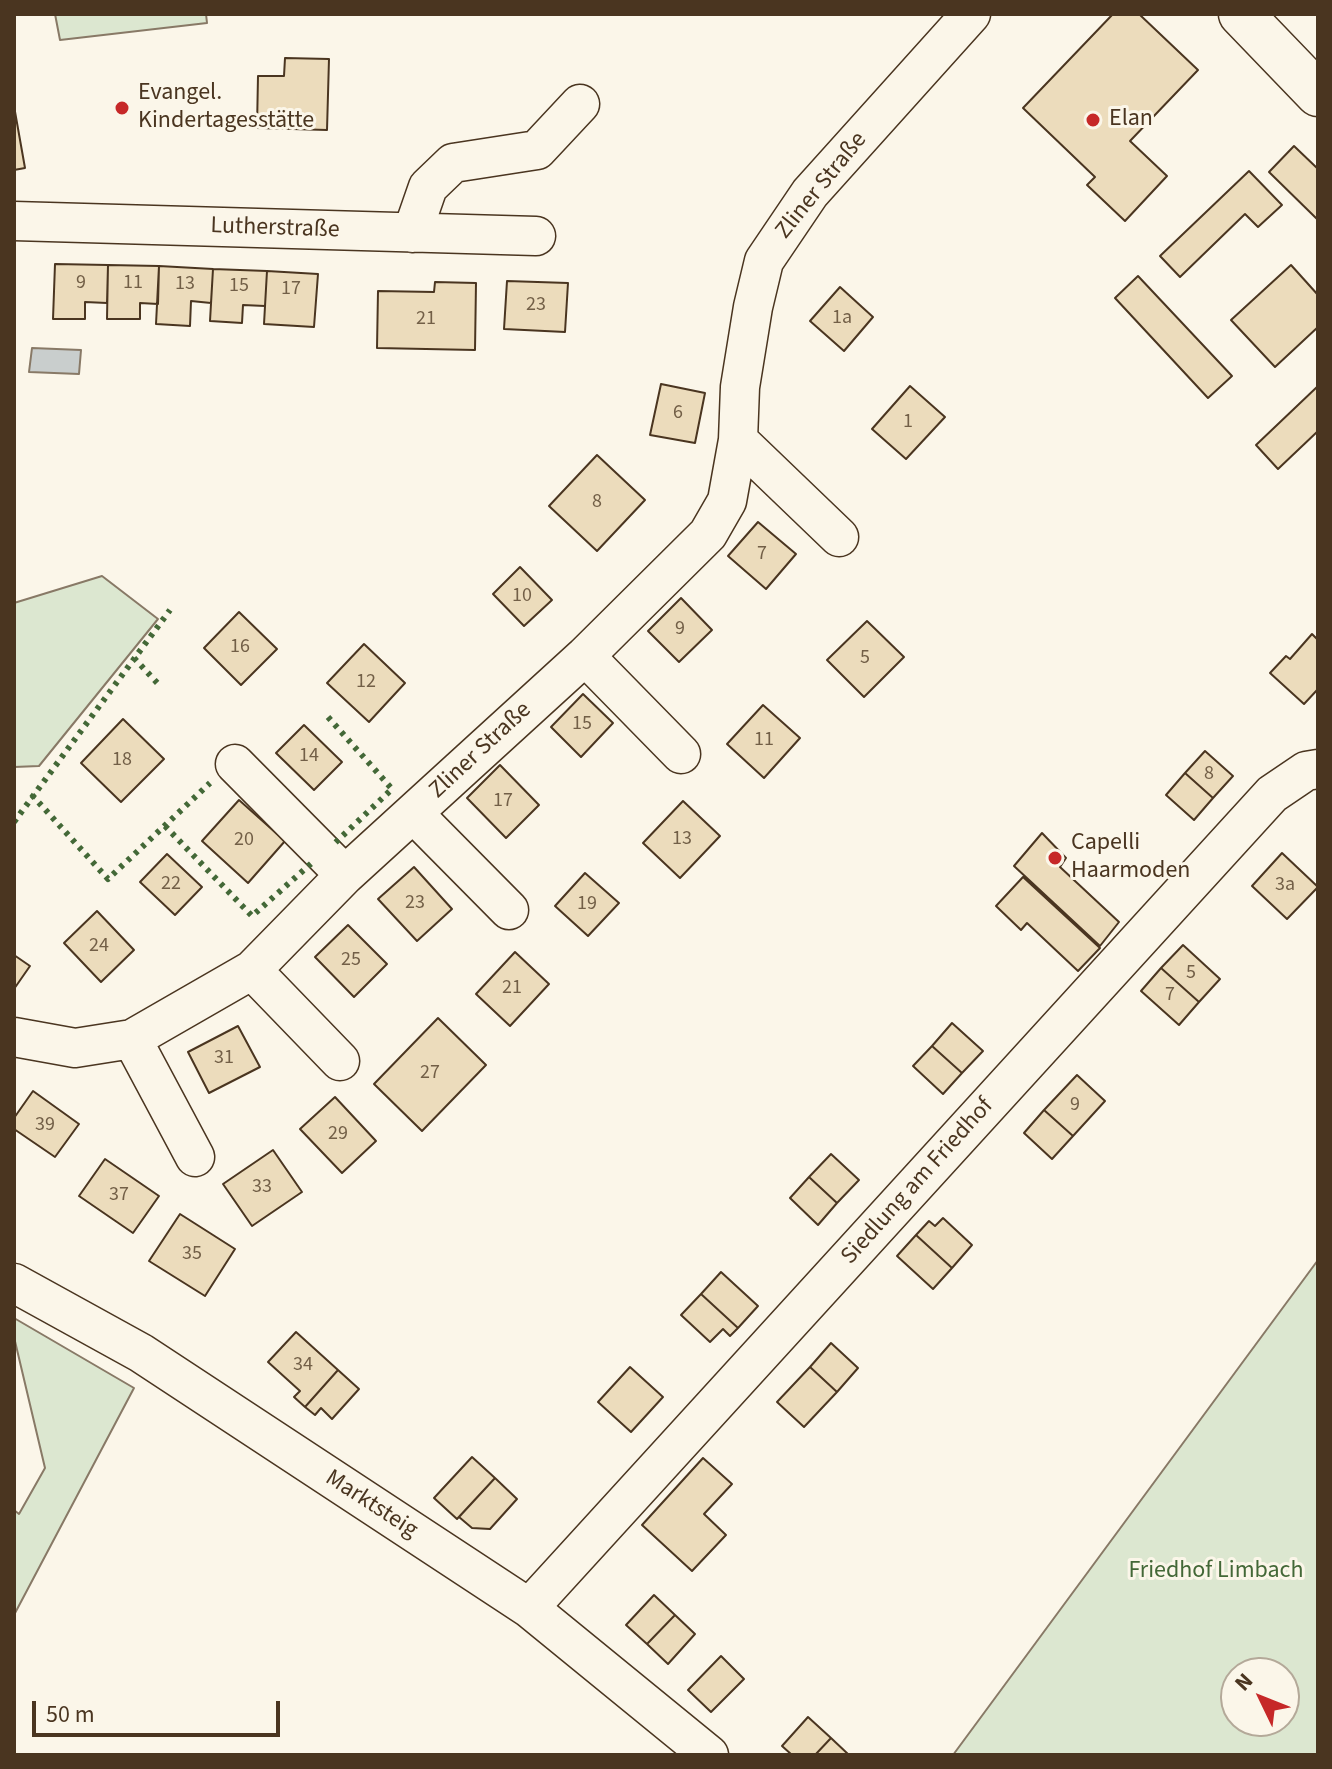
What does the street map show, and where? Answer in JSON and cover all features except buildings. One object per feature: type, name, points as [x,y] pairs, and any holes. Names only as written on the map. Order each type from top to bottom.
[{"type":"main road","points":[[1241,14],[1318,94]]},
{"type":"street","name":"Zliner Straße","points":[[14,1037],[75,1048],[132,1039],[252,970],[345,875],[585,656],[708,534],[727,501],[738,440],[740,387],[764,261],[810,193],[971,14]]},
{"type":"street","points":[[412,233],[428,187],[453,163],[537,150],[580,104]]},
{"type":"street","name":"Lutherstraße","points":[[14,221],[536,236]]},
{"type":"street","points":[[738,440],[839,537]]},
{"type":"street","points":[[585,656],[681,754]]},
{"type":"street","points":[[235,764],[345,875]]},
{"type":"street","name":"Siedlung am Friedhof","points":[[529,1608],[1272,794],[1306,771],[1318,769]]},
{"type":"street","name":"Zliner Straße","points":[[413,813],[509,910]]},
{"type":"street","points":[[252,970],[340,1061]]},
{"type":"street","points":[[132,1039],[195,1157]]},
{"type":"street","name":"Marktsteig","points":[[14,1283],[141,1353],[529,1608],[709,1755]]},
{"type":"green space","points":[[55,14],[206,14],[207,23],[60,40]]},
{"type":"green space","points":[[102,576],[158,619],[39,766],[14,767],[14,603]]},
{"type":"green space","name":"Friedhof Limbach","points":[[1318,1260],[1318,1755],[953,1755]]},
{"type":"green space","points":[[14,1318],[134,1388],[14,1615],[14,1510],[19,1514],[45,1468],[14,1337]]},
{"type":"shaded area","points":[[32,348],[81,350],[79,374],[29,372]]},
{"type":"hedge","points":[[14,822],[170,610]]},
{"type":"hedge","points":[[134,658],[161,687]]},
{"type":"hedge","points":[[328,717],[392,789],[335,843],[332,840]]},
{"type":"hedge","points":[[32,795],[108,879],[210,783]]},
{"type":"hedge","points":[[165,826],[252,916],[314,861]]},
{"type":"place","name":"Evangel. Kindertagesstätte","points":[[122,108]]},
{"type":"place","name":"Elan","points":[[1093,120]]},
{"type":"place","name":"Capelli Haarmoden","points":[[1055,858]]}]
